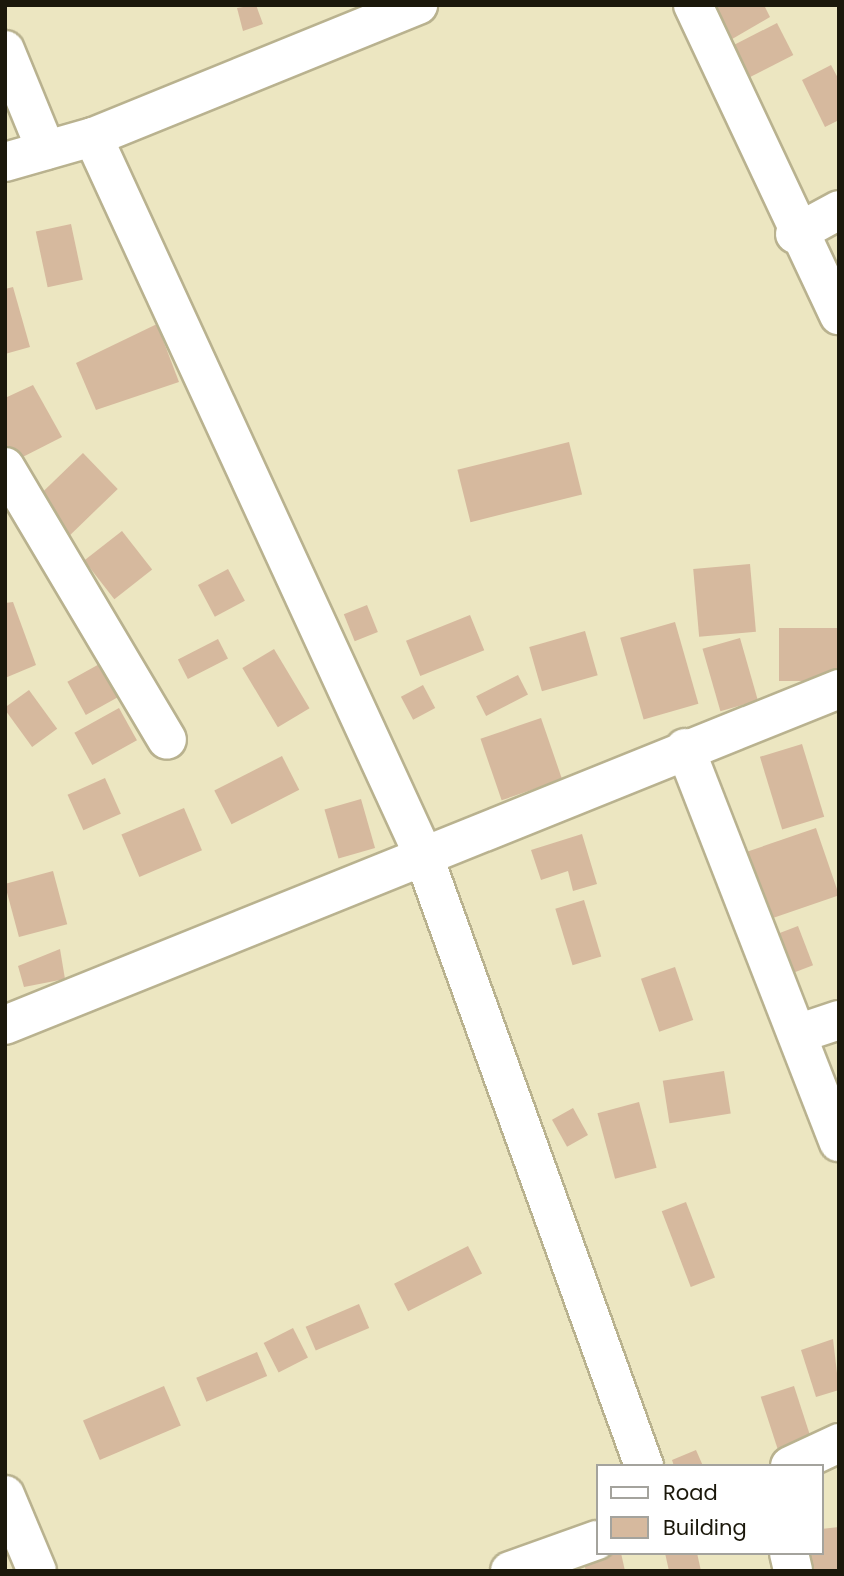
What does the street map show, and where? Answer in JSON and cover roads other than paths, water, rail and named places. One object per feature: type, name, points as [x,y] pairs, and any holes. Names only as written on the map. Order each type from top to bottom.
[{"type":"street","points":[[5,162],[93,137],[418,5]]},
{"type":"street","points":[[693,5],[795,234],[839,315]]},
{"type":"street","points":[[5,50],[46,150]]},
{"type":"street","points":[[93,137],[422,852],[643,1464]]},
{"type":"street","points":[[795,234],[839,210]]},
{"type":"street","points":[[5,467],[167,740]]},
{"type":"street","points":[[5,1025],[422,852],[839,689]]},
{"type":"street","points":[[685,748],[839,1142]]},
{"type":"street","points":[[797,1034],[839,1020]]},
{"type":"street","points":[[794,1464],[839,1443]]},
{"type":"street","points":[[5,1495],[13,1537],[37,1571]]},
{"type":"street","points":[[510,1571],[596,1539]]}]
